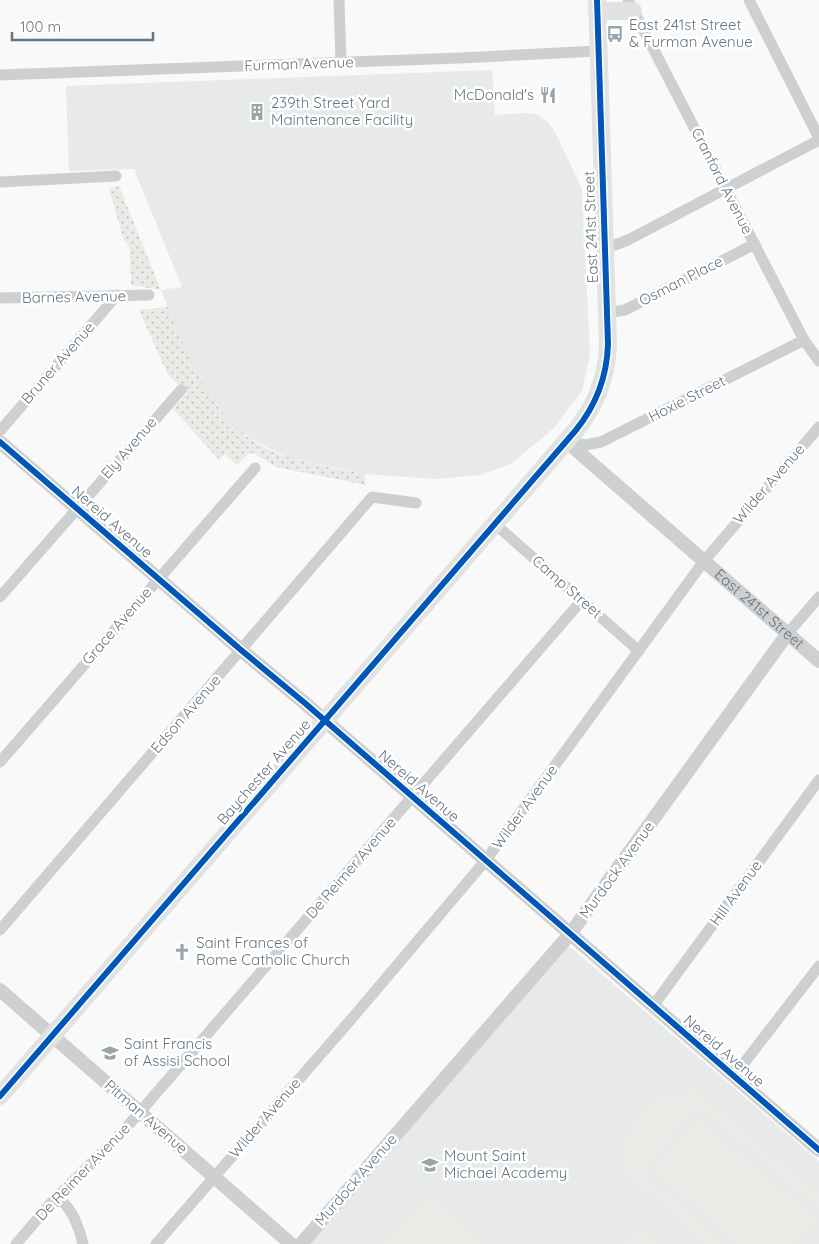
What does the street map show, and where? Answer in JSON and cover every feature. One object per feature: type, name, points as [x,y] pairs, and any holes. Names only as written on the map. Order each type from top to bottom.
[{"type":"main road","points":[[597,6],[630,6]]},
{"type":"main road","name":"East 241st Street","points":[[566,441],[589,413],[603,381],[608,354],[597,6]]},
{"type":"main road","name":"Baychester Avenue","points":[[0,1096],[566,441]]},
{"type":"street","points":[[339,0],[341,62]]},
{"type":"street","points":[[604,246],[625,242],[819,139],[749,0]]},
{"type":"street","name":"Cranford Avenue","points":[[630,6],[727,188],[804,340],[819,361]]},
{"type":"street","name":"Furman Avenue","points":[[0,75],[598,51]]},
{"type":"street","points":[[0,182],[116,176]]},
{"type":"street","name":"Osman Place","points":[[607,314],[625,310],[755,244]]},
{"type":"street","name":"Bruner Avenue","points":[[0,431],[117,295]]},
{"type":"street","name":"Barnes Avenue","points":[[0,298],[149,295]]},
{"type":"street","name":"Hoxie Street","points":[[566,441],[585,445],[601,442],[804,340]]},
{"type":"street","name":"Ely Avenue","points":[[0,597],[180,390]]},
{"type":"street","name":"Wilder Avenue","points":[[156,1244],[486,860],[704,561],[819,427]]},
{"type":"street","name":"East 241st Street","points":[[566,441],[819,661]]},
{"type":"street","name":"Nereid Avenue","points":[[0,442],[325,720],[818,1147]]},
{"type":"street","name":"Grace Avenue","points":[[0,762],[255,468]]},
{"type":"street","name":"Edson Avenue","points":[[0,930],[372,497],[416,503]]},
{"type":"street","name":"Camp Street","points":[[495,524],[639,651]]},
{"type":"street","name":"Murdock Avenue","points":[[301,1244],[570,934],[788,633],[819,597]]},
{"type":"street","name":"De Reimer Avenue","points":[[16,1244],[52,1202],[114,1141],[140,1112],[582,600]]},
{"type":"street","name":"Hill Avenue","points":[[653,1006],[819,780]]},
{"type":"street","points":[[734,1076],[819,966]]},
{"type":"street","name":"Pitman Avenue","points":[[0,990],[291,1244]]},
{"type":"street","points":[[52,1202],[62,1201],[66,1205],[80,1232],[83,1244]]},
{"type":"shaded area","points":[[492,70],[495,115],[536,114],[548,122],[555,132],[582,189],[590,355],[582,391],[554,428],[512,463],[481,475],[435,479],[365,474],[289,458],[258,443],[236,428],[208,394],[191,364],[161,290],[182,287],[134,169],[69,171],[66,86]]},
{"type":"shaded area","points":[[119,186],[161,290],[131,285],[130,251],[128,244],[124,241],[109,188]]},
{"type":"shaded area","points":[[168,307],[188,354],[212,398],[244,434],[265,448],[290,458],[365,474],[366,485],[276,467],[254,453],[247,455],[237,465],[225,454],[219,460],[173,409],[187,393],[168,375],[139,310]]},
{"type":"shaded area","points":[[568,945],[819,1161],[819,1244],[309,1244]]},
{"type":"shaded area","points":[[690,1086],[819,1196],[819,1209],[704,1111],[696,1108],[643,1170],[649,1179],[725,1244],[708,1244],[620,1168],[628,1158],[627,1140],[631,1124],[646,1107],[666,1096],[681,1095]]},
{"type":"shaded area","points":[[697,1118],[816,1219],[795,1244],[740,1244],[653,1171]]},
{"type":"shaded area","points":[[431,1198],[481,1244],[384,1244]]},
{"type":"shaded area","points":[[650,1234],[662,1244],[626,1244],[633,1235]]},
{"type":"cycle path","points":[[0,1096],[576,430],[590,410],[600,390],[606,368],[608,344],[597,0]]},
{"type":"cycle path","points":[[0,442],[306,704],[819,1150]]},
{"type":"place","name":"East 241st Street & Furman Avenue","points":[[615,34]]},
{"type":"place","name":"McDonald's","points":[[548,95]]},
{"type":"place","name":"239th Street Yard Maintenance Facility","points":[[257,112]]},
{"type":"place","name":"Saint Frances of Rome Catholic Church","points":[[182,952]]},
{"type":"place","name":"Saint Francis of Assisi School","points":[[110,1053]]},
{"type":"place","name":"Mount Saint Michael Academy","points":[[430,1165]]}]
